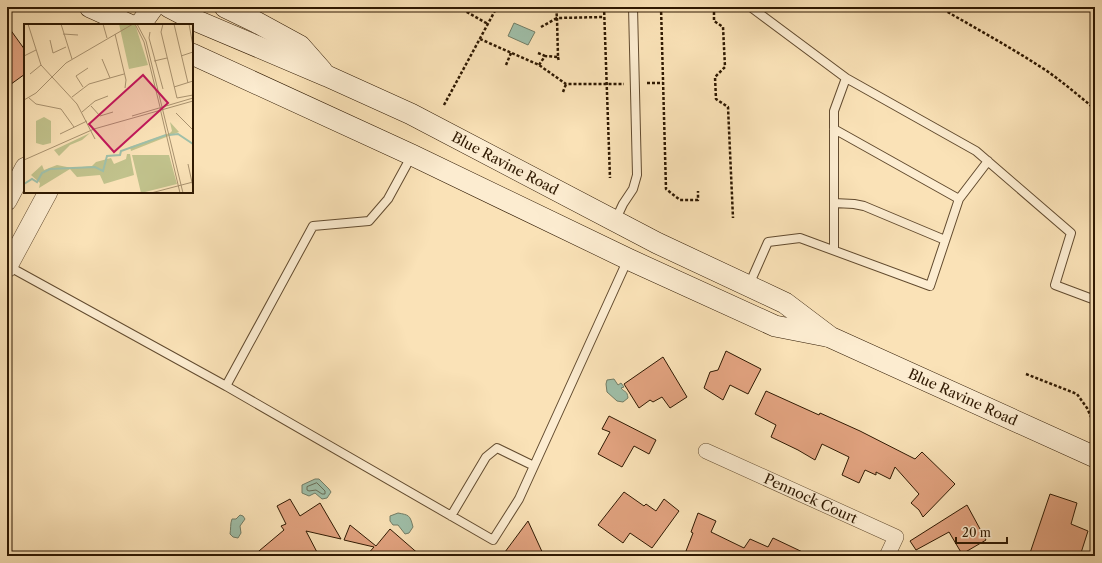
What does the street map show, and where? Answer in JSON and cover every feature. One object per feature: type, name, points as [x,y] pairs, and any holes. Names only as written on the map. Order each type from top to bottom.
[{"type":"main road","points":[[141,24],[153,7]]},
{"type":"main road","name":"Blue Ravine Road","points":[[169,7],[190,18],[327,76],[411,114],[657,244],[749,285],[785,303],[830,337],[1095,457]]},
{"type":"main road","points":[[225,7],[300,46],[327,76]]},
{"type":"main road","points":[[103,14],[128,24]]},
{"type":"main road","name":"Blue Ravine Road","points":[[193,54],[412,155],[628,259],[775,326],[830,337]]},
{"type":"street","points":[[7,201],[24,169]]},
{"type":"street","points":[[8,267],[47,193]]},
{"type":"street","name":"Pennock Court","points":[[706,451],[896,537],[887,556]]},
{"type":"lane","points":[[615,221],[623,204],[633,189],[637,175],[633,7]]},
{"type":"lane","points":[[752,8],[846,78],[976,151],[988,161],[1071,233],[1056,285],[1095,300]]},
{"type":"lane","points":[[834,250],[834,111],[846,78]]},
{"type":"lane","points":[[834,129],[959,199]]},
{"type":"lane","points":[[226,386],[313,226],[369,221],[388,199],[412,155]]},
{"type":"lane","points":[[749,285],[768,242],[800,238],[930,286],[959,199],[988,161]]},
{"type":"lane","points":[[834,203],[864,206],[945,240]]},
{"type":"lane","points":[[8,267],[226,386],[493,540],[519,499],[628,259]]},
{"type":"lane","points":[[451,516],[486,457],[497,448],[534,466]]},
{"type":"path","points":[[458,7],[488,24]]},
{"type":"path","points":[[444,106],[497,7]]},
{"type":"path","points":[[556,7],[559,62]]},
{"type":"path","points":[[604,7],[610,178]]},
{"type":"path","points":[[661,7],[666,189],[680,200],[698,200],[698,191]]},
{"type":"path","points":[[714,7],[714,21],[723,27],[725,67],[715,77],[716,99],[728,107],[733,218]]},
{"type":"path","points":[[939,7],[1021,54],[1071,89],[1095,109]]},
{"type":"path","points":[[541,27],[557,18],[604,17]]},
{"type":"path","points":[[480,39],[539,65],[566,84],[606,84]]},
{"type":"path","points":[[538,52],[545,56],[558,57]]},
{"type":"path","points":[[506,65],[511,53]]},
{"type":"path","points":[[539,65],[545,56]]},
{"type":"path","points":[[563,92],[566,84]]},
{"type":"path","points":[[1026,374],[1077,394],[1088,408],[1095,423]]},
{"type":"water","points":[[514,23],[535,32],[528,45],[508,36]]},
{"type":"water","points":[[614,379],[618,385],[621,383],[624,387],[621,388],[627,394],[628,398],[623,402],[617,401],[607,392],[607,380]]},
{"type":"water","points":[[315,479],[319,479],[331,492],[327,498],[322,499],[315,493],[309,496],[302,493],[302,485]]},
{"type":"water","points":[[398,513],[407,515],[410,518],[413,527],[409,533],[405,534],[398,525],[393,525],[390,521],[390,516]]},
{"type":"water","points":[[240,515],[245,519],[240,526],[241,533],[238,538],[233,537],[230,534],[231,521]]},
{"type":"building","points":[[7,25],[24,49],[24,75],[7,87]]},
{"type":"building","points":[[726,351],[761,369],[748,394],[730,385],[723,400],[704,388],[710,372],[718,370]]},
{"type":"building","points":[[663,357],[687,397],[670,408],[662,397],[653,402],[650,400],[639,408],[624,384]]},
{"type":"building","points":[[766,391],[819,415],[820,413],[860,431],[915,459],[922,452],[955,484],[923,517],[919,510],[911,503],[919,494],[895,467],[890,479],[876,472],[876,475],[865,470],[859,483],[842,475],[849,457],[822,444],[815,460],[771,437],[776,425],[755,414]]},
{"type":"building","points":[[609,416],[656,440],[649,454],[634,446],[622,467],[598,454],[610,432],[602,429]]},
{"type":"building","points":[[624,492],[644,506],[646,504],[656,511],[664,499],[679,511],[652,548],[630,533],[623,543],[598,525]]},
{"type":"building","points":[[1050,494],[1077,503],[1071,524],[1088,531],[1080,556],[1029,556]]},
{"type":"building","points":[[290,499],[300,516],[320,503],[341,539],[306,531],[319,556],[253,556],[284,530],[281,526],[286,524],[277,506]]},
{"type":"building","points":[[967,505],[986,540],[962,554],[949,532],[916,550],[910,541]]},
{"type":"building","points":[[698,513],[716,521],[711,532],[744,548],[750,539],[768,547],[773,538],[811,556],[697,556],[686,551],[693,533],[691,532]]},
{"type":"building","points":[[528,521],[544,556],[502,556]]},
{"type":"building","points":[[350,525],[376,546],[390,529],[421,556],[366,556],[374,547],[344,540]]}]
